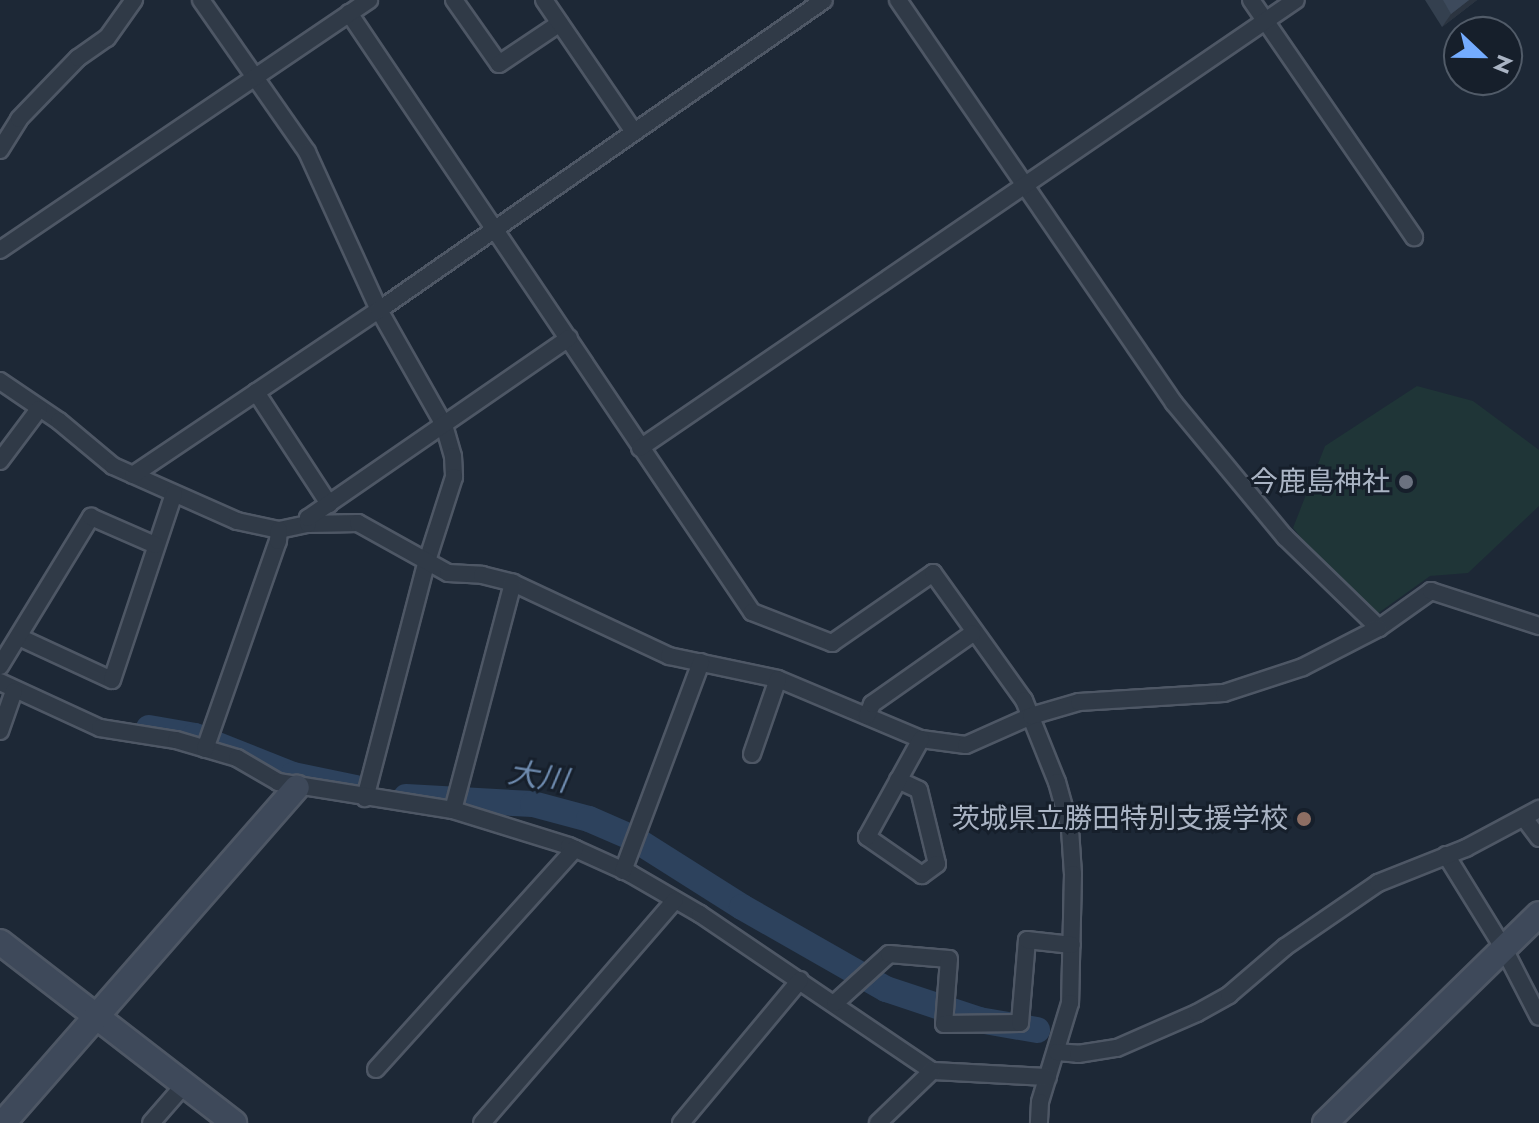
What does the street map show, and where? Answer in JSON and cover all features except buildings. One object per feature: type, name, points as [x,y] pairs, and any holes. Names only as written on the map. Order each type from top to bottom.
[{"type":"street","points":[[0,150],[19,119],[78,58],[107,38],[134,0]]},
{"type":"street","points":[[201,0],[307,152],[379,310],[444,425],[454,477],[426,564],[365,798]]},
{"type":"street","points":[[0,250],[369,0]]},
{"type":"street","points":[[454,0],[499,64],[560,23]]},
{"type":"street","points":[[544,0],[634,132]]},
{"type":"street","points":[[133,475],[379,310],[824,0]]},
{"type":"street","points":[[898,0],[1174,403],[1285,537],[1379,628]]},
{"type":"street","points":[[1251,0],[1414,237]]},
{"type":"street","points":[[640,448],[1296,0]]},
{"type":"street","points":[[349,13],[752,612],[832,643],[933,573],[973,633],[1024,700],[1057,782],[1070,829],[1070,1003],[1040,1102],[1039,1123]]},
{"type":"street","points":[[308,524],[308,518],[569,338]]},
{"type":"street","points":[[0,381],[59,421],[113,466],[237,521],[279,530],[308,524],[358,523],[398,543],[426,564],[448,573],[482,575],[513,583],[669,656],[778,679],[921,739],[966,745],[1031,716],[1079,702],[1224,693],[1303,667],[1379,628],[1431,591],[1539,626]]},
{"type":"street","points":[[256,392],[329,504]]},
{"type":"street","points":[[0,461],[39,409]]},
{"type":"street","points":[[19,637],[112,680],[174,494]]},
{"type":"street","points":[[0,666],[91,517],[155,545]]},
{"type":"street","points":[[205,749],[278,541],[279,530]]},
{"type":"street","points":[[453,810],[513,583]]},
{"type":"street","points":[[867,716],[872,704],[973,633]]},
{"type":"street","points":[[623,871],[701,662]]},
{"type":"street","points":[[752,754],[778,679]]},
{"type":"street","points":[[0,731],[7,687],[100,728],[176,740],[237,758],[278,782],[453,810],[575,849],[623,871],[674,901],[835,1003],[932,1071],[1048,1077]]},
{"type":"street","points":[[898,780],[919,790],[934,849],[937,864],[922,875],[867,837],[898,780],[921,739]]},
{"type":"street","points":[[3,1123],[95,1014],[297,787]]},
{"type":"street","points":[[1057,1052],[1078,1054],[1117,1048],[1197,1013],[1229,995],[1285,947],[1378,883],[1446,855],[1539,809]]},
{"type":"street","points":[[1524,818],[1539,838]]},
{"type":"street","points":[[376,1069],[575,849]]},
{"type":"street","points":[[1446,855],[1504,949],[1539,1017]]},
{"type":"street","points":[[482,1123],[674,901]]},
{"type":"street","points":[[1325,1123],[1539,914]]},
{"type":"street","points":[[835,1003],[889,954],[949,959],[944,1024],[1020,1023],[1027,940],[1072,945]]},
{"type":"street","points":[[0,942],[234,1123]]},
{"type":"street","points":[[681,1123],[800,980]]},
{"type":"street","points":[[878,1123],[932,1071]]},
{"type":"street","points":[[151,1123],[185,1084]]},
{"type":"green space","points":[[1417,386],[1473,401],[1539,450],[1539,506],[1468,573],[1430,576],[1370,619],[1293,528],[1325,446]]},
{"type":"waterway","name":"大川","points":[[149,728],[195,736],[293,775],[356,788]]},
{"type":"waterway","name":"大川","points":[[406,797],[533,804],[589,819],[633,838],[742,907],[886,989],[979,1020],[1037,1030]]},
{"type":"place","name":"今鹿島神社","points":[[1406,482]]},
{"type":"place","name":"茨城県立勝田特別支援学校","points":[[1304,819]]}]
